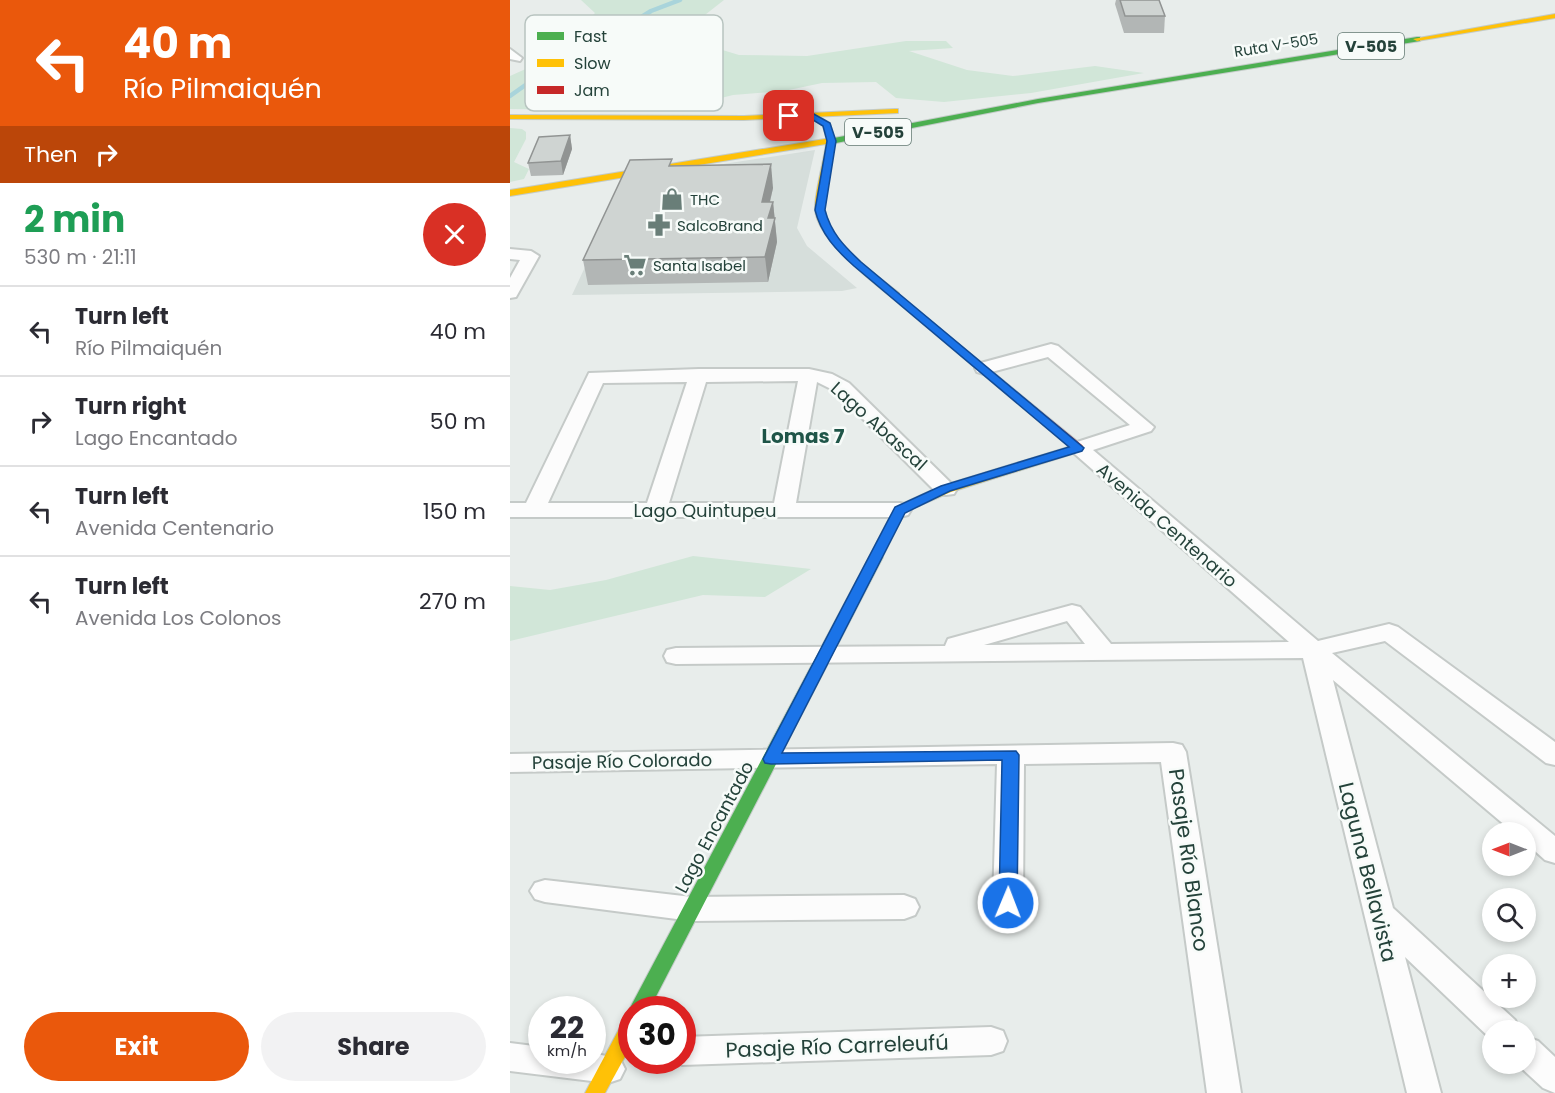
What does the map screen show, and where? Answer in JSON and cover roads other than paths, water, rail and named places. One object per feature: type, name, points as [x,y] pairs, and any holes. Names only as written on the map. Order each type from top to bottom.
[{"type":"main road","name":"Ruta V-505","points":[[1038,101],[1555,16]]},
{"type":"main road","points":[[510,117],[676,119],[812,116],[1038,101]]},
{"type":"main road","name":"V-505","points":[[812,116],[827,125],[831,141],[1038,101]]},
{"type":"main road","points":[[512,195],[831,141]]},
{"type":"main road","name":"Avenida Centenario","points":[[831,141],[820,210],[823,221],[835,243],[857,264],[1078,448]]},
{"type":"main road","points":[[900,510],[946,489],[1078,448]]},
{"type":"main road","name":"Lago Encantado","points":[[646,996],[900,510]]},
{"type":"street","points":[[510,254],[531,256],[510,292]]},
{"type":"street","points":[[984,368],[1051,350],[1144,427],[1078,448]]},
{"type":"street","points":[[656,510],[699,375]]},
{"type":"street","points":[[783,510],[808,375]]},
{"type":"street","name":"Lago Abascal","points":[[534,510],[596,377],[808,375],[825,378],[842,387],[946,489]]},
{"type":"street","name":"Avenida Centenario","points":[[1078,448],[1313,650],[1555,852]]},
{"type":"street","name":"Lago Quintupeu","points":[[510,510],[900,510]]},
{"type":"street","points":[[926,654],[1072,612],[1103,651]]},
{"type":"street","points":[[676,656],[1313,650],[1389,632],[1555,756]]},
{"type":"street","name":"Laguna Bellavista","points":[[1313,650],[1424,1093]]},
{"type":"street","name":"Pasaje Río Blanco","points":[[1011,755],[1173,752],[1224,1093]]},
{"type":"street","points":[[1008,903],[1011,755]]},
{"type":"street","name":"Pasaje Río Colorado","points":[[510,763],[1011,755]]},
{"type":"street","points":[[545,891],[692,909],[904,907]]},
{"type":"street","points":[[1378,913],[1493,1020]]},
{"type":"street","name":"Pasaje Río Carreleufú","points":[[696,1051],[991,1041]]},
{"type":"street","points":[[510,1057],[613,1067]]},
{"type":"street","points":[[1536,1060],[1555,1078]]},
{"type":"waterway","points":[[645,15],[680,0]]},
{"type":"waterway","points":[[510,96],[525,85]]},
{"type":"place","name":"THC","points":[[672,199]]},
{"type":"place","name":"SalcoBrand","points":[[659,225]]},
{"type":"place","name":"Santa Isabel","points":[[635,265]]},
{"type":"district","name":"Lomas 7","points":[[803,436]]}]
